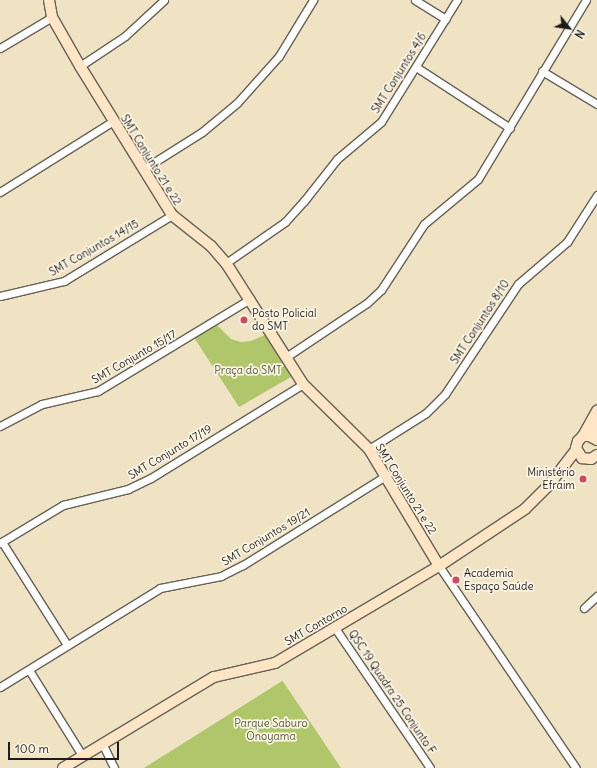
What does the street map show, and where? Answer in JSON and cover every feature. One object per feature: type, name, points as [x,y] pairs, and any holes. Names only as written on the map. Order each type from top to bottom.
[{"type":"street","name":"SMT Conjunto 21 e 22","points":[[49,0],[52,17],[80,66],[172,215],[211,246],[226,263],[303,384],[369,448],[439,566]]},
{"type":"street","points":[[80,66],[125,36],[164,0]]},
{"type":"street","points":[[144,168],[202,132],[254,87],[279,56],[313,0]]},
{"type":"street","points":[[414,0],[445,19]]},
{"type":"street","name":"SMT Conjuntos 4/6","points":[[226,263],[295,212],[337,159],[381,122],[457,0]]},
{"type":"street","points":[[286,357],[367,303],[381,290],[424,224],[478,179],[586,0]]},
{"type":"street","points":[[0,48],[52,17]]},
{"type":"street","points":[[416,67],[510,128]]},
{"type":"street","points":[[542,71],[597,104]]},
{"type":"street","points":[[0,192],[113,121]]},
{"type":"street","name":"SMT Conjuntos 8/10","points":[[369,448],[426,412],[445,394],[518,284],[567,242],[597,195]]},
{"type":"street","name":"SMT Conjuntos 14/15","points":[[0,296],[64,281],[172,215]]},
{"type":"street","name":"SMT Conjunto 15/17","points":[[0,426],[42,404],[98,391],[250,299]]},
{"type":"street","name":"SMT Conjunto 17/19","points":[[1,543],[62,505],[128,489],[151,478],[303,384]]},
{"type":"street","points":[[588,457],[578,441],[583,436],[597,411]]},
{"type":"street","points":[[583,436],[596,439],[597,422]]},
{"type":"street","name":"SMT Contorno","points":[[63,768],[82,755],[214,677],[275,663],[335,628],[439,566],[525,509],[561,469],[588,457]]},
{"type":"street","name":"SMT Conjuntos 19/21","points":[[0,687],[160,588],[222,576],[232,571],[386,475]]},
{"type":"street","points":[[1,543],[67,645]]},
{"type":"street","points":[[439,566],[576,768]]},
{"type":"street","points":[[584,608],[597,596]]},
{"type":"street","name":"QSC 19 Quadra 25 Conjunto F","points":[[335,628],[430,768]]},
{"type":"street","points":[[29,670],[82,755]]},
{"type":"street","points":[[102,743],[114,768]]},
{"type":"green space","name":"Praça do SMT","points":[[215,323],[231,339],[241,342],[251,341],[267,334],[291,377],[239,407],[193,336]]},
{"type":"green space","name":"Parque Saburo Onoyama","points":[[282,681],[341,768],[144,768]]},
{"type":"place","name":"Posto Policial do SMT","points":[[244,320]]},
{"type":"place","name":"Ministério Efraim","points":[[583,479]]},
{"type":"place","name":"Academia Espaço Saúde","points":[[456,580]]}]
